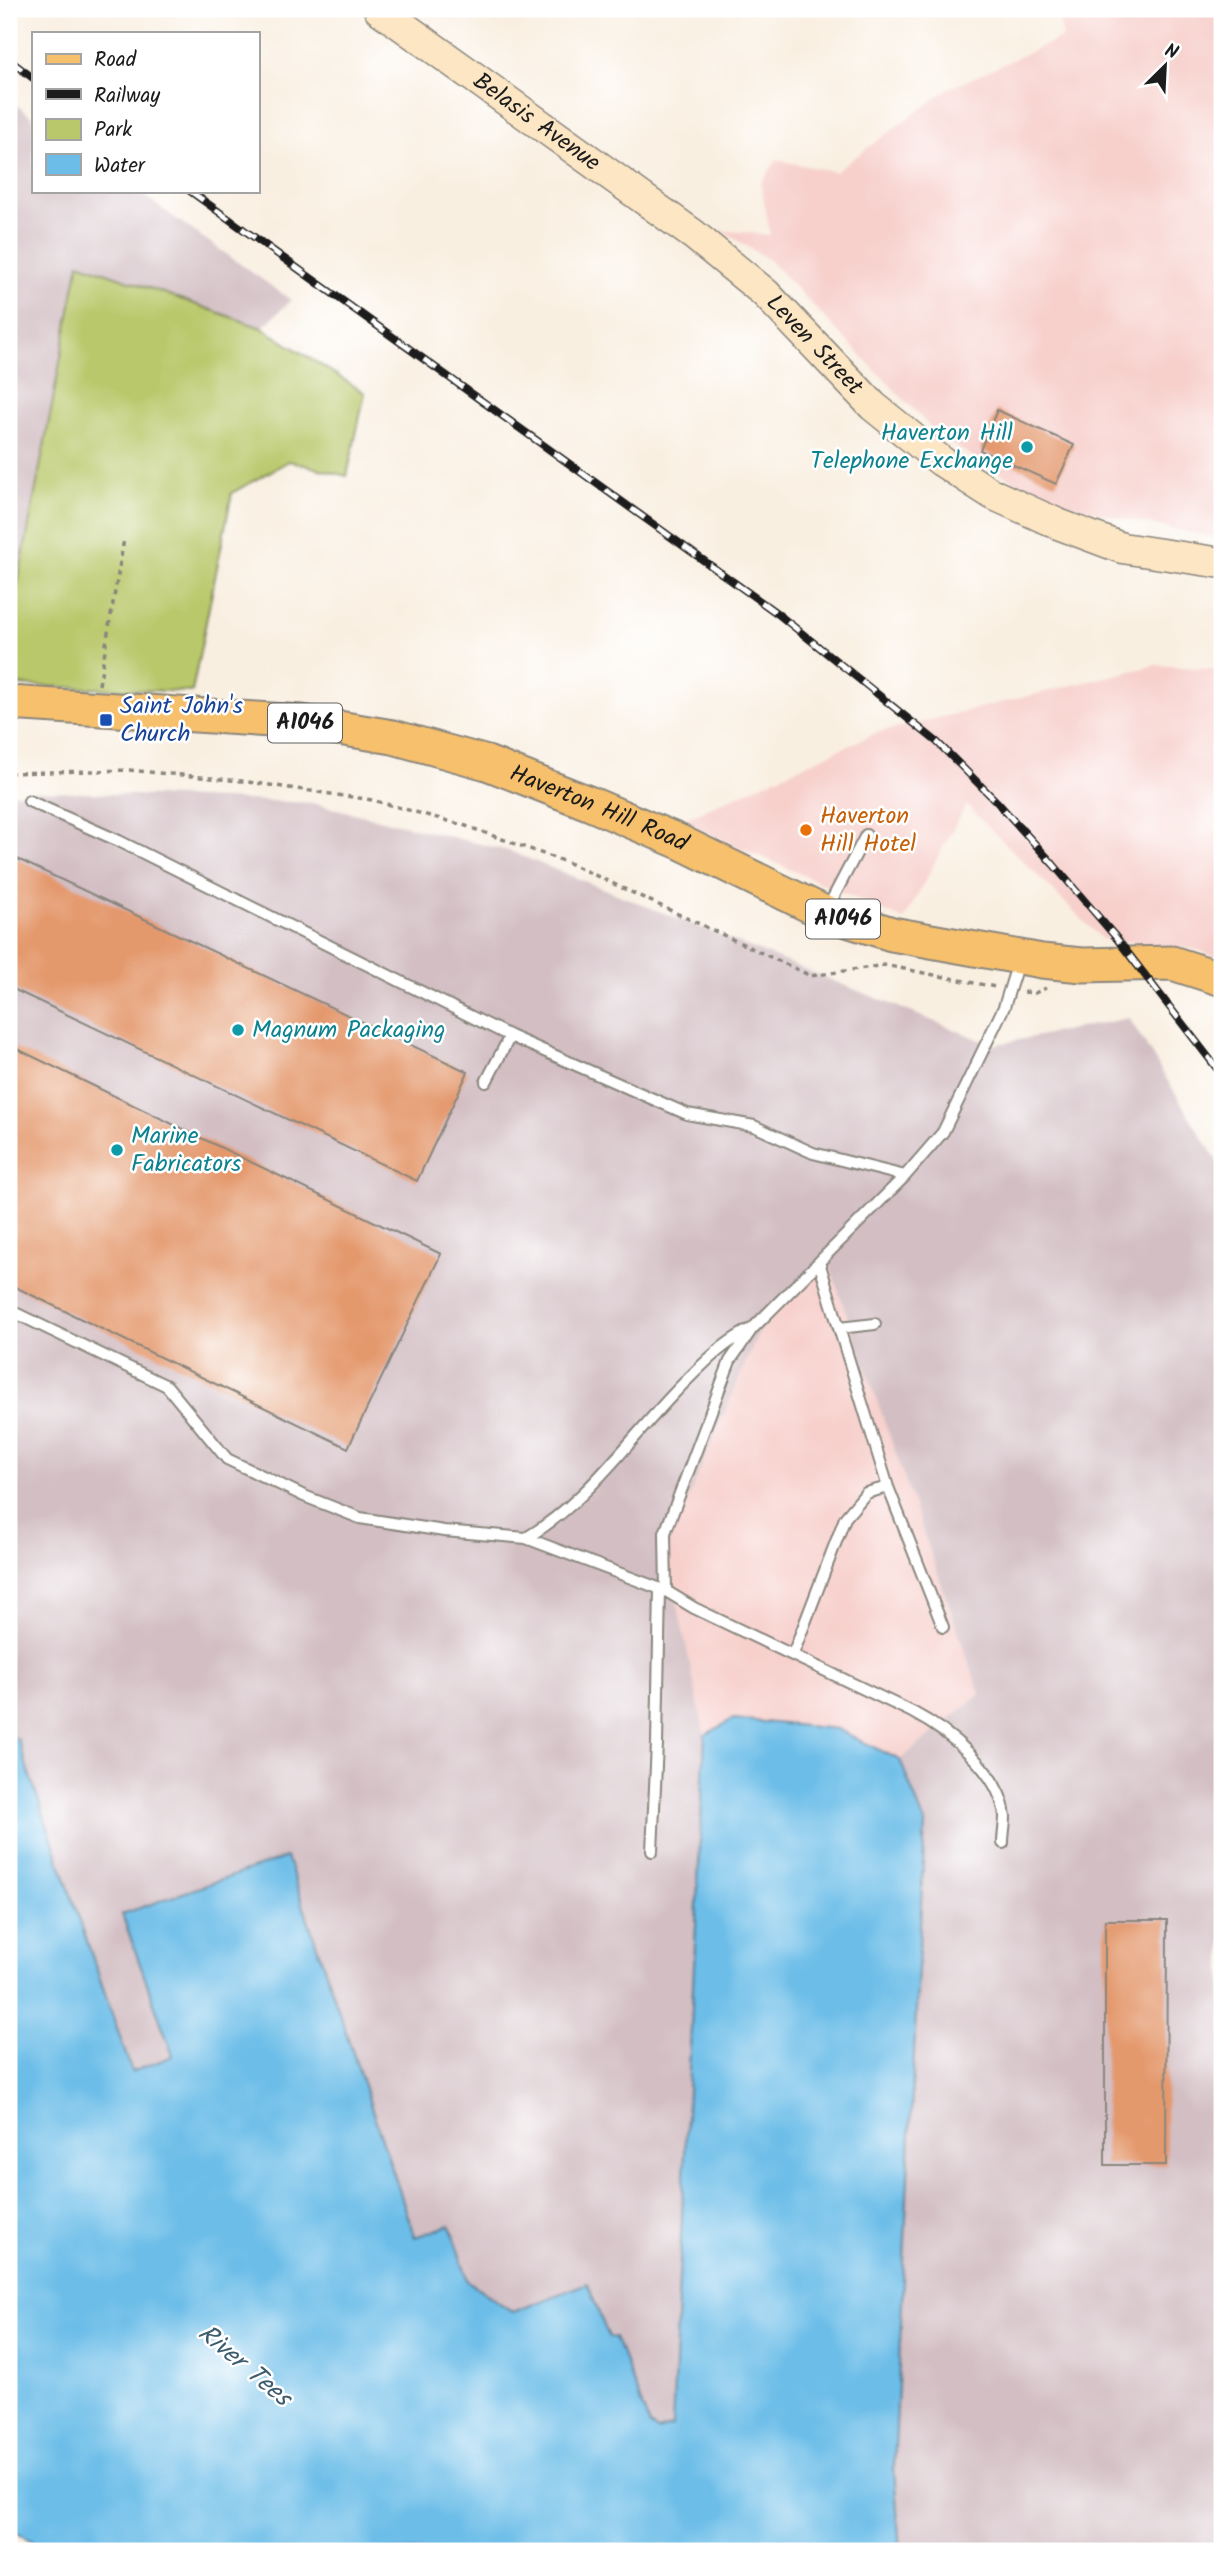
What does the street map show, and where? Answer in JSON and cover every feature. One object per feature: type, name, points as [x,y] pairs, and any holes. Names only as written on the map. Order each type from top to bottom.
[{"type":"main road","name":"Belasis Avenue","points":[[379,9],[694,234]]},
{"type":"main road","name":"Leven Street","points":[[694,234],[765,293],[873,406],[942,461],[992,494],[1058,524],[1122,548],[1222,563]]},
{"type":"main road","name":"Haverton Hill Road","points":[[9,703],[302,722],[393,737],[487,764],[590,804],[680,842],[825,914],[892,934],[1019,957],[1082,965],[1172,963],[1222,979]]},
{"type":"lane","points":[[29,801],[131,847],[510,1036],[687,1114],[754,1126],[813,1153],[905,1176]]},
{"type":"lane","points":[[825,914],[866,835]]},
{"type":"lane","points":[[652,1851],[665,1533],[730,1361],[752,1329],[905,1176],[943,1132],[1004,1007],[1019,957]]},
{"type":"lane","points":[[486,1082],[510,1036]]},
{"type":"lane","points":[[819,1262],[888,1487],[943,1627]]},
{"type":"lane","points":[[9,1310],[167,1386],[227,1459],[304,1496],[360,1518],[444,1531],[526,1538],[663,1590],[694,1608],[912,1712],[936,1725],[960,1743],[992,1780],[1005,1814],[1003,1843]]},
{"type":"lane","points":[[839,1328],[875,1324]]},
{"type":"lane","points":[[526,1538],[543,1528],[594,1484],[649,1418],[728,1341],[752,1329]]},
{"type":"lane","points":[[793,1654],[845,1518],[866,1493],[888,1487]]},
{"type":"path","points":[[95,708],[124,539]]},
{"type":"path","points":[[9,773],[129,770],[242,781],[372,800],[466,825],[571,864],[811,976],[884,965],[1010,990]]},
{"type":"shaded area","points":[[1057,9],[1222,9],[1222,539],[1115,517],[1037,495],[940,437],[768,259],[720,230],[770,235],[761,183],[777,160],[835,172],[948,89],[1063,37]]},
{"type":"shaded area","points":[[9,100],[32,116],[32,192],[138,192],[291,300],[262,328],[79,264],[9,630]]},
{"type":"shaded area","points":[[1156,665],[1222,670],[1222,960],[1198,950],[1102,939],[966,805],[904,920],[680,821],[876,733]]},
{"type":"shaded area","points":[[40,791],[312,803],[509,851],[993,1045],[1129,1018],[1222,1169],[1222,2551],[900,2551],[894,2469],[925,1823],[900,1760],[980,1694],[829,1264],[763,1322],[666,1550],[705,1735],[672,2427],[658,2432],[650,2426],[615,2337],[609,2338],[514,2312],[468,2281],[450,2225],[415,2237],[287,1857],[173,2056],[132,2073],[17,1738],[9,1739],[9,794]]},
{"type":"shaded area","points":[[829,1264],[980,1694],[900,1760],[837,1729],[733,1719],[705,1735],[666,1550],[763,1322]]},
{"type":"green space","points":[[79,263],[262,328],[365,393],[347,476],[289,461],[232,493],[192,692],[9,685],[9,630]]},
{"type":"water","name":"River Tees","points":[[733,1719],[837,1729],[900,1760],[925,1823],[894,2469],[900,2551],[51,2551],[9,2529],[9,1739],[17,1738],[132,2072],[173,2056],[122,1914],[287,1857],[415,2237],[450,2225],[468,2281],[513,2312],[587,2283],[609,2338],[615,2337],[650,2426],[658,2431],[672,2426],[705,1735]]},
{"type":"building","name":"Haverton Hill Telephone Exchange","points":[[997,410],[1074,445],[1056,484],[980,450]]},
{"type":"building","name":"Magnum Packaging","points":[[9,855],[468,1072],[417,1181],[9,987]]},
{"type":"building","name":"Marine Fabricators","points":[[9,1045],[441,1254],[348,1448],[9,1284]]},
{"type":"building","points":[[1105,1920],[1167,1920],[1166,2165],[1105,2165]]},
{"type":"railway","points":[[9,60],[32,77]]},
{"type":"railway","points":[[191,192],[778,614],[937,742],[997,802],[1114,935],[1222,1075]]},
{"type":"place","name":"Haverton Hill Telephone Exchange","points":[[1027,447]]},
{"type":"place","name":"Saint John's Church","points":[[106,720]]},
{"type":"place","name":"Haverton Hill Hotel","points":[[806,830]]},
{"type":"place","name":"Magnum Packaging","points":[[238,1030]]},
{"type":"place","name":"Marine Fabricators","points":[[117,1150]]}]
